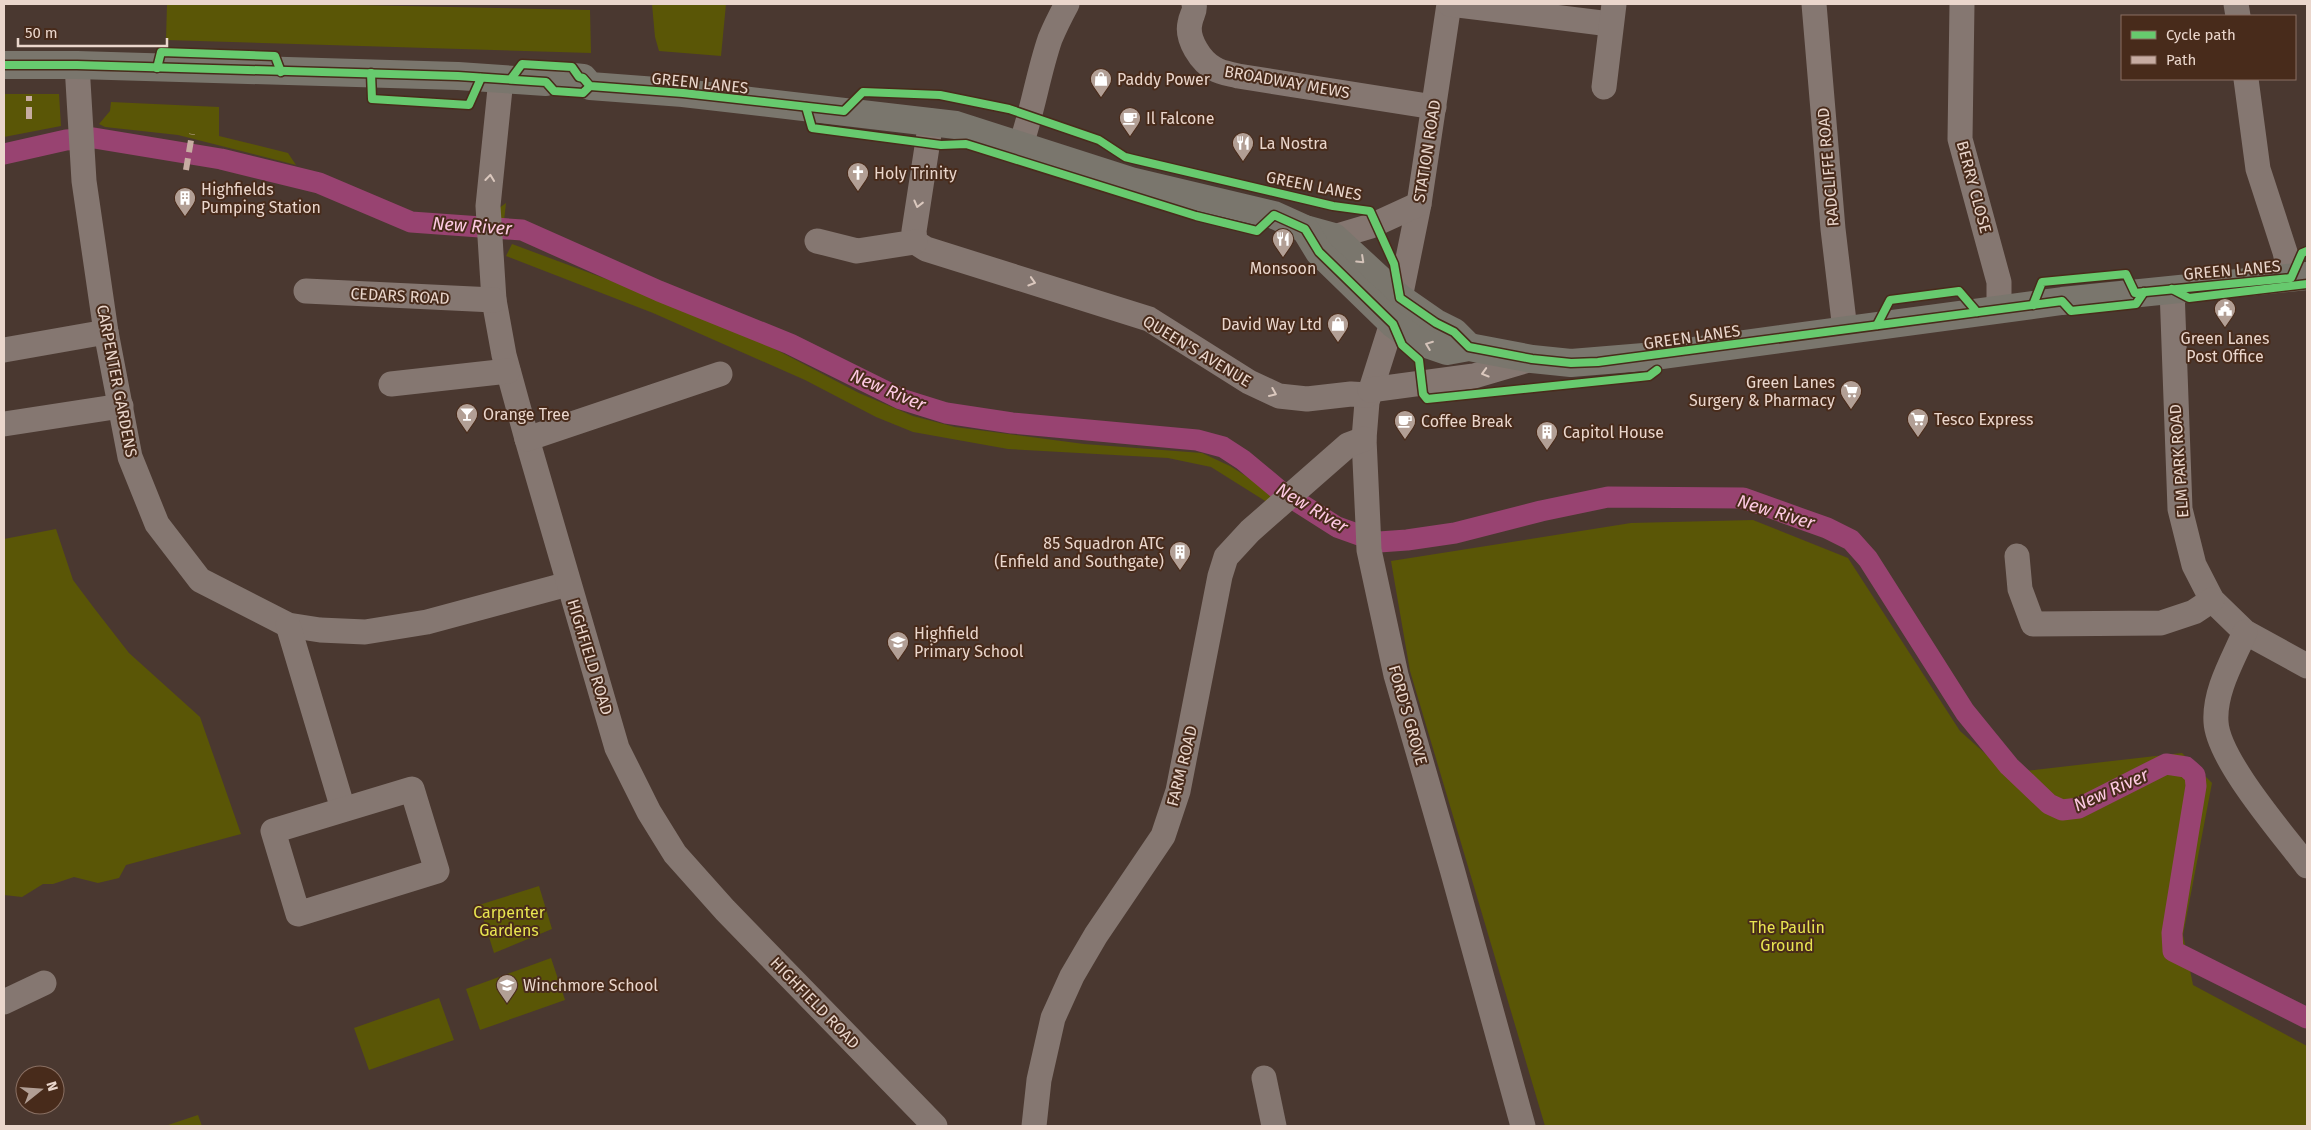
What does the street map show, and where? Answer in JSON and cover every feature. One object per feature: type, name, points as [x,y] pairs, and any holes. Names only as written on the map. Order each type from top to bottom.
[{"type":"main road","name":"GREEN LANES","points":[[4,65],[77,65],[501,79],[546,82],[554,91],[582,93],[590,86],[683,93],[956,125],[1021,144],[1131,181],[1274,215],[1304,229],[1334,237],[1400,298],[1436,323],[1454,332],[1469,347]]},
{"type":"main road","name":"GREEN LANES","points":[[1304,229],[1319,252],[1393,324],[1415,340],[1447,350],[1469,347],[1532,360],[1571,363],[1598,362],[1999,309],[2299,277]]},
{"type":"street","points":[[1021,144],[1031,115],[1038,80],[1050,38],[1067,4]]},
{"type":"street","name":"BROADWAY MEWS","points":[[1194,4],[1195,9],[1190,23],[1190,37],[1201,56],[1214,69],[1238,76],[1434,107]]},
{"type":"street","points":[[1450,4],[1612,14],[1604,87]]},
{"type":"street","name":"STATION ROAD","points":[[1400,298],[1419,204],[1450,4]]},
{"type":"street","name":"RADCLIFFE ROAD","points":[[1814,4],[1833,229],[1845,330]]},
{"type":"street","name":"BERRY CLOSE","points":[[1962,4],[1960,139],[1999,282],[1999,309]]},
{"type":"street","name":"CARPENTER GARDENS","points":[[77,65],[84,180],[106,332],[130,457],[157,524],[200,580],[288,625],[320,630],[365,632],[394,629],[568,584]]},
{"type":"street","name":"HIGHFIELD ROAD","points":[[501,79],[488,206],[494,300],[508,371],[568,584],[618,748],[641,798],[675,854],[725,910],[935,1126]]},
{"type":"street","points":[[2246,80],[2258,169],[2285,252],[2299,277]]},
{"type":"street","points":[[818,241],[858,251],[915,242],[915,213],[921,192],[931,121]]},
{"type":"street","points":[[1334,237],[1376,223],[1419,204]]},
{"type":"street","name":"QUEEN'S AVENUE","points":[[915,242],[926,249],[1149,319],[1249,382],[1279,396],[1306,400],[1369,392],[1474,376],[1532,360]]},
{"type":"street","name":"ELM PARK ROAD","points":[[2172,290],[2180,509],[2194,565],[2212,600],[2245,632],[2307,666]]},
{"type":"street","name":"CEDARS ROAD","points":[[306,292],[494,300]]},
{"type":"street","name":"FORD'S GROVE","points":[[1400,298],[1369,392],[1364,439],[1370,550],[1396,675],[1523,1126]]},
{"type":"street","points":[[4,350],[106,332]]},
{"type":"street","points":[[391,384],[508,371]]},
{"type":"street","points":[[527,439],[720,374]]},
{"type":"street","points":[[4,424],[121,406]]},
{"type":"street","name":"FARM ROAD","points":[[1034,1126],[1039,1080],[1054,1018],[1072,976],[1096,935],[1163,836],[1178,791],[1220,576],[1226,557],[1250,532],[1348,445],[1364,439]]},
{"type":"street","points":[[2018,556],[2020,589],[2033,624],[2161,623],[2194,612],[2212,600]]},
{"type":"street","points":[[288,625],[343,809]]},
{"type":"street","points":[[2245,632],[2220,688],[2216,723],[2230,763],[2307,866]]},
{"type":"street","points":[[412,789],[437,871],[298,914],[273,831],[343,809],[412,789]]},
{"type":"street","points":[[4,1002],[44,983]]},
{"type":"street","points":[[1264,1078],[1274,1126]]},
{"type":"green space","points":[[167,4],[308,4],[590,10],[591,53],[166,40]]},
{"type":"green space","points":[[652,4],[726,4],[721,56],[659,51],[655,37]]},
{"type":"green space","points":[[4,94],[59,94],[61,126],[4,137]]},
{"type":"green space","points":[[111,102],[219,107],[219,136],[288,153],[296,165],[178,135],[105,127],[99,124],[110,111]]},
{"type":"green space","points":[[506,203],[501,247],[495,211]]},
{"type":"green space","points":[[512,244],[695,312],[773,348],[859,393],[913,416],[955,427],[1084,444],[1202,453],[1230,466],[1276,495],[1270,504],[1211,467],[1168,458],[1008,449],[913,432],[876,417],[805,380],[653,313],[506,256]]},
{"type":"green space","name":"The Paulin Ground","points":[[1753,520],[1848,558],[1960,731],[2007,773],[2182,753],[2212,783],[2183,935],[2193,985],[2307,1046],[2307,1126],[1545,1126],[1410,671],[1391,561],[1631,523]]},
{"type":"green space","points":[[56,529],[73,580],[94,608],[129,653],[200,717],[241,834],[126,865],[119,878],[98,883],[74,877],[53,884],[43,884],[22,897],[4,895],[4,539]]},
{"type":"green space","name":"Carpenter Gardens","points":[[539,886],[552,929],[494,953],[479,905]]},
{"type":"green space","points":[[551,958],[565,1000],[480,1030],[466,989]]},
{"type":"green space","points":[[439,998],[454,1040],[369,1070],[354,1028]]},
{"type":"green space","points":[[198,1115],[202,1126],[165,1126]]},
{"type":"waterway","name":"New River","points":[[4,154],[66,140],[94,138],[221,159],[319,183],[411,222],[522,230],[659,291],[790,344],[901,399],[946,413],[1012,423],[1197,440],[1223,447],[1243,460],[1279,490],[1337,527],[1379,542],[1455,533],[1541,511],[1608,497],[1743,498],[1827,528],[1851,540],[1868,559],[1965,712],[2009,766],[2049,804],[2062,810],[2079,808],[2166,764],[2186,767],[2195,775],[2196,786],[2172,933],[2173,951],[2307,1018]]},
{"type":"marked path","points":[[29,96],[29,119]]},
{"type":"marked path","points":[[186,170],[192,134]]},
{"type":"cycle path","points":[[157,68],[161,52],[275,56],[281,72]]},
{"type":"cycle path","points":[[511,79],[522,64],[572,67],[579,77],[583,78],[590,86],[683,93],[844,111],[863,92],[940,95],[1009,109],[1099,140],[1125,157],[1333,206],[1370,211],[1394,264],[1400,298],[1436,323],[1454,332],[1469,347],[1532,359],[1571,363],[1598,362],[2062,301],[2071,311],[2136,304],[2144,292]]},
{"type":"cycle path","points":[[4,65],[77,65],[458,76],[546,82],[554,91],[583,93],[590,86]]},
{"type":"cycle path","points":[[371,73],[372,99],[469,105],[481,78]]},
{"type":"cycle path","points":[[806,107],[812,128],[941,145],[966,144],[1196,216],[1257,231],[1274,215],[1305,229],[1319,252],[1393,324],[1402,345],[1419,360],[1423,394],[1427,399],[1649,376],[1657,370]]},
{"type":"cycle path","points":[[2033,305],[2042,282],[2126,274],[2135,293],[2291,278],[2302,253],[2307,251]]},
{"type":"cycle path","points":[[2172,289],[2189,298],[2307,284]]},
{"type":"cycle path","points":[[1877,325],[1890,300],[1959,291],[1977,312]]},
{"type":"place","name":"Paddy Power","points":[[1101,98]]},
{"type":"place","name":"Il Falcone","points":[[1130,137]]},
{"type":"place","name":"La Nostra","points":[[1243,162]]},
{"type":"place","name":"Holy Trinity","points":[[858,192]]},
{"type":"place","name":"Highfields Pumping Station","points":[[185,217]]},
{"type":"place","name":"Monsoon","points":[[1283,258]]},
{"type":"place","name":"Green Lanes Post Office","points":[[2225,328]]},
{"type":"place","name":"David Way Ltd","points":[[1338,343]]},
{"type":"place","name":"Green Lanes Surgery & Pharmacy","points":[[1851,410]]},
{"type":"place","name":"Orange Tree","points":[[467,433]]},
{"type":"place","name":"Tesco Express","points":[[1918,438]]},
{"type":"place","name":"Coffee Break","points":[[1405,440]]},
{"type":"place","name":"Capitol House","points":[[1547,451]]},
{"type":"place","name":"85 Squadron ATC (Enfield and Southgate)","points":[[1180,571]]},
{"type":"place","name":"Highfield Primary School","points":[[898,661]]},
{"type":"place","name":"Winchmore School","points":[[507,1004]]}]
